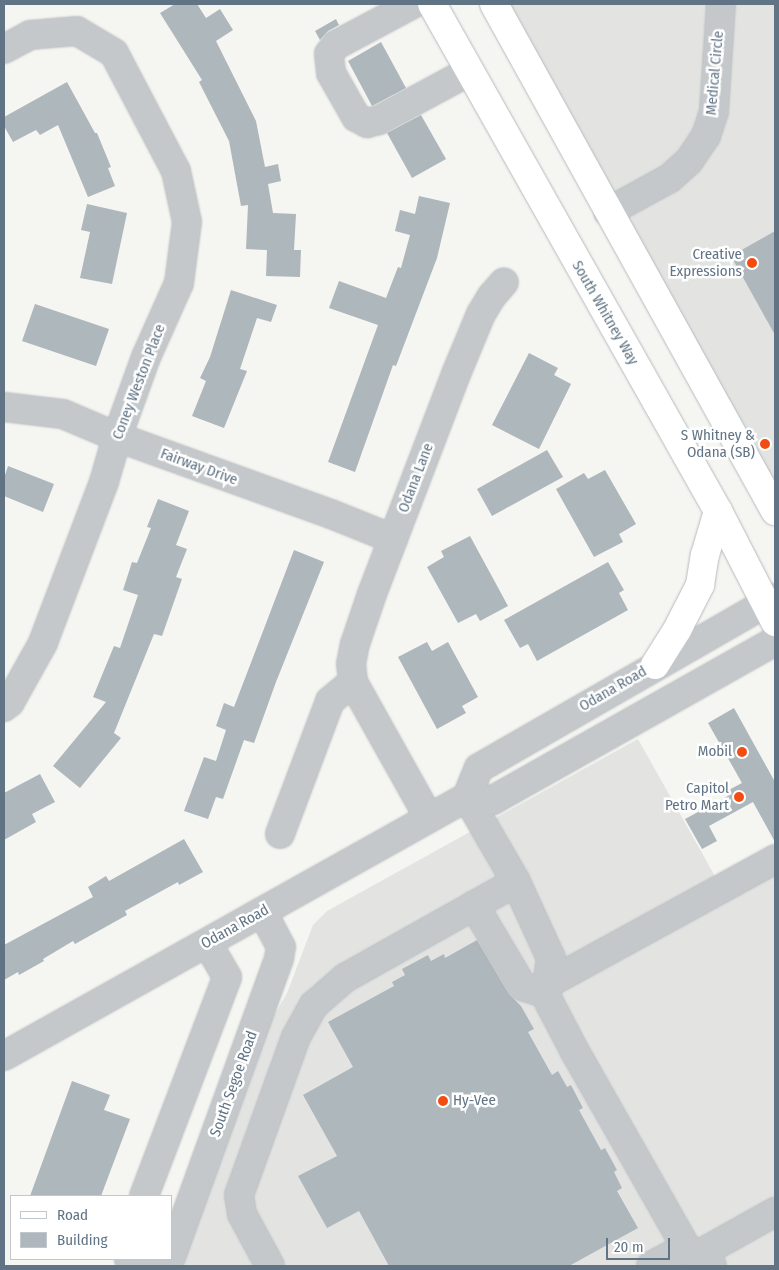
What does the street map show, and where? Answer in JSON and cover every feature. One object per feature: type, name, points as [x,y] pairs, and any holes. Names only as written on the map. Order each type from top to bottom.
[{"type":"main road","name":"South Whitney Way","points":[[432,4],[772,608]]},
{"type":"main road","points":[[494,4],[775,511]]},
{"type":"main road","points":[[655,665],[677,630],[700,585],[705,555],[718,511]]},
{"type":"street","points":[[414,4],[336,45],[329,54],[331,72],[356,117],[367,123],[379,120],[470,71]]},
{"type":"street","name":"Medical Circle","points":[[608,212],[670,178],[689,161],[706,136],[714,111],[721,4]]},
{"type":"street","name":"Coney Weston Place","points":[[4,49],[30,34],[77,31],[114,53],[176,171],[187,222],[178,283],[146,357],[117,437],[104,482],[43,643],[10,702],[4,707]]},
{"type":"street","name":"Odana Lane","points":[[429,818],[353,682],[351,664],[355,644],[393,539],[480,314],[504,282]]},
{"type":"street","name":"Fairway Drive","points":[[4,407],[63,414],[117,437],[331,514],[393,539]]},
{"type":"street","name":"Odana Road","points":[[4,1056],[467,797],[479,768],[655,665],[772,608]]},
{"type":"street","points":[[467,797],[493,800],[775,640]]},
{"type":"street","points":[[280,834],[330,701],[353,682]]},
{"type":"street","points":[[467,797],[516,882],[551,958],[546,989],[574,1050],[699,1256]]},
{"type":"street","points":[[474,905],[522,986],[546,989],[775,859]]},
{"type":"street","points":[[270,1266],[242,1214],[239,1195],[302,1023],[314,1005],[345,978],[516,882]]},
{"type":"street","name":"South Segoe Road","points":[[172,1255],[281,947],[262,912]]},
{"type":"street","points":[[144,1195],[226,976],[207,943]]},
{"type":"street","points":[[651,1266],[699,1256],[775,1212]]},
{"type":"street","points":[[132,1260],[152,1266]]},
{"type":"shaded area","points":[[494,4],[775,4],[775,511]]},
{"type":"shaded area","points":[[638,739],[716,878],[775,847],[775,1266],[168,1266],[170,1260],[172,1260],[172,1255],[232,1088],[287,993],[313,925],[327,911]]},
{"type":"building","points":[[175,4],[197,4],[206,18],[220,9],[233,30],[216,41],[256,121],[265,167],[278,164],[281,181],[268,184],[273,213],[296,214],[294,250],[301,250],[300,277],[266,276],[267,250],[246,249],[248,205],[241,206],[229,141],[199,82],[202,80],[160,13]]},
{"type":"building","points":[[336,19],[339,25],[328,31],[320,40],[315,31]]},
{"type":"building","points":[[381,42],[406,88],[372,106],[348,61]]},
{"type":"building","points":[[67,82],[95,133],[97,133],[111,167],[108,168],[115,186],[88,197],[58,125],[40,135],[36,130],[13,142],[4,126],[4,117]]},
{"type":"building","points":[[421,115],[446,159],[412,178],[387,133]]},
{"type":"building","points":[[419,196],[450,203],[437,258],[396,366],[393,365],[355,472],[328,462],[378,325],[329,308],[339,281],[386,298],[398,267],[401,268],[410,235],[395,231],[400,210],[415,214]]},
{"type":"building","points":[[87,204],[127,213],[112,284],[80,278],[90,232],[81,230]]},
{"type":"building","points":[[775,231],[775,335],[731,256]]},
{"type":"building","points":[[231,290],[277,305],[271,322],[257,318],[240,369],[247,371],[224,428],[192,416],[206,381],[200,378],[210,357]]},
{"type":"building","points":[[35,304],[109,329],[96,366],[22,341]]},
{"type":"building","points":[[529,353],[558,368],[554,375],[571,384],[539,449],[492,425]]},
{"type":"building","points":[[547,450],[563,477],[492,516],[477,489]]},
{"type":"building","points":[[8,466],[54,484],[43,512],[4,496],[4,478]]},
{"type":"building","points":[[605,470],[636,524],[619,534],[623,542],[594,557],[556,489],[584,473],[588,479]]},
{"type":"building","points":[[158,499],[189,511],[176,545],[187,549],[176,577],[182,579],[162,636],[154,634],[114,733],[121,738],[80,788],[53,766],[106,702],[93,697],[114,646],[120,648],[138,595],[123,590],[132,562],[137,563],[151,528],[147,527]]},
{"type":"building","points":[[470,536],[508,606],[480,621],[476,614],[458,623],[427,567],[444,557],[441,551]]},
{"type":"building","points":[[294,550],[324,562],[254,743],[244,740],[223,799],[216,797],[208,819],[184,811],[204,757],[216,761],[226,730],[216,726],[224,703],[234,707]]},
{"type":"building","points":[[608,562],[624,590],[619,593],[628,610],[537,661],[528,644],[520,648],[504,620]]},
{"type":"building","points":[[427,642],[432,651],[448,642],[478,697],[462,706],[466,713],[437,729],[398,657]]},
{"type":"building","name":"Mobil","points":[[734,708],[775,782],[775,842],[753,802],[709,826],[717,841],[702,849],[685,819],[728,796],[725,792],[742,783],[708,723]]},
{"type":"building","points":[[40,774],[55,802],[32,814],[36,822],[4,840],[4,793]]},
{"type":"building","points":[[184,839],[203,872],[179,885],[178,882],[125,911],[127,915],[75,944],[73,941],[19,975],[18,972],[4,980],[4,945],[93,897],[88,887],[106,876],[109,881]]},
{"type":"building","name":"Hy-Vee","points":[[477,940],[509,994],[521,1006],[534,1029],[528,1032],[552,1075],[558,1071],[567,1087],[571,1085],[583,1108],[579,1110],[601,1150],[605,1148],[617,1170],[614,1172],[622,1188],[617,1191],[638,1228],[569,1266],[389,1266],[359,1211],[327,1228],[298,1176],[337,1156],[303,1095],[353,1067],[328,1022],[394,986],[392,982],[405,975],[402,969],[428,955],[431,961],[444,954],[445,958]]},
{"type":"building","points":[[72,1081],[110,1095],[104,1110],[130,1119],[101,1195],[30,1195]]},
{"type":"place","name":"Creative Expressions","points":[[752,263]]},
{"type":"place","name":"S Whitney & Odana (SB)","points":[[765,444]]},
{"type":"place","name":"Mobil","points":[[742,752]]},
{"type":"place","name":"Capitol Petro Mart","points":[[739,797]]},
{"type":"place","name":"Hy-Vee","points":[[443,1101]]}]
